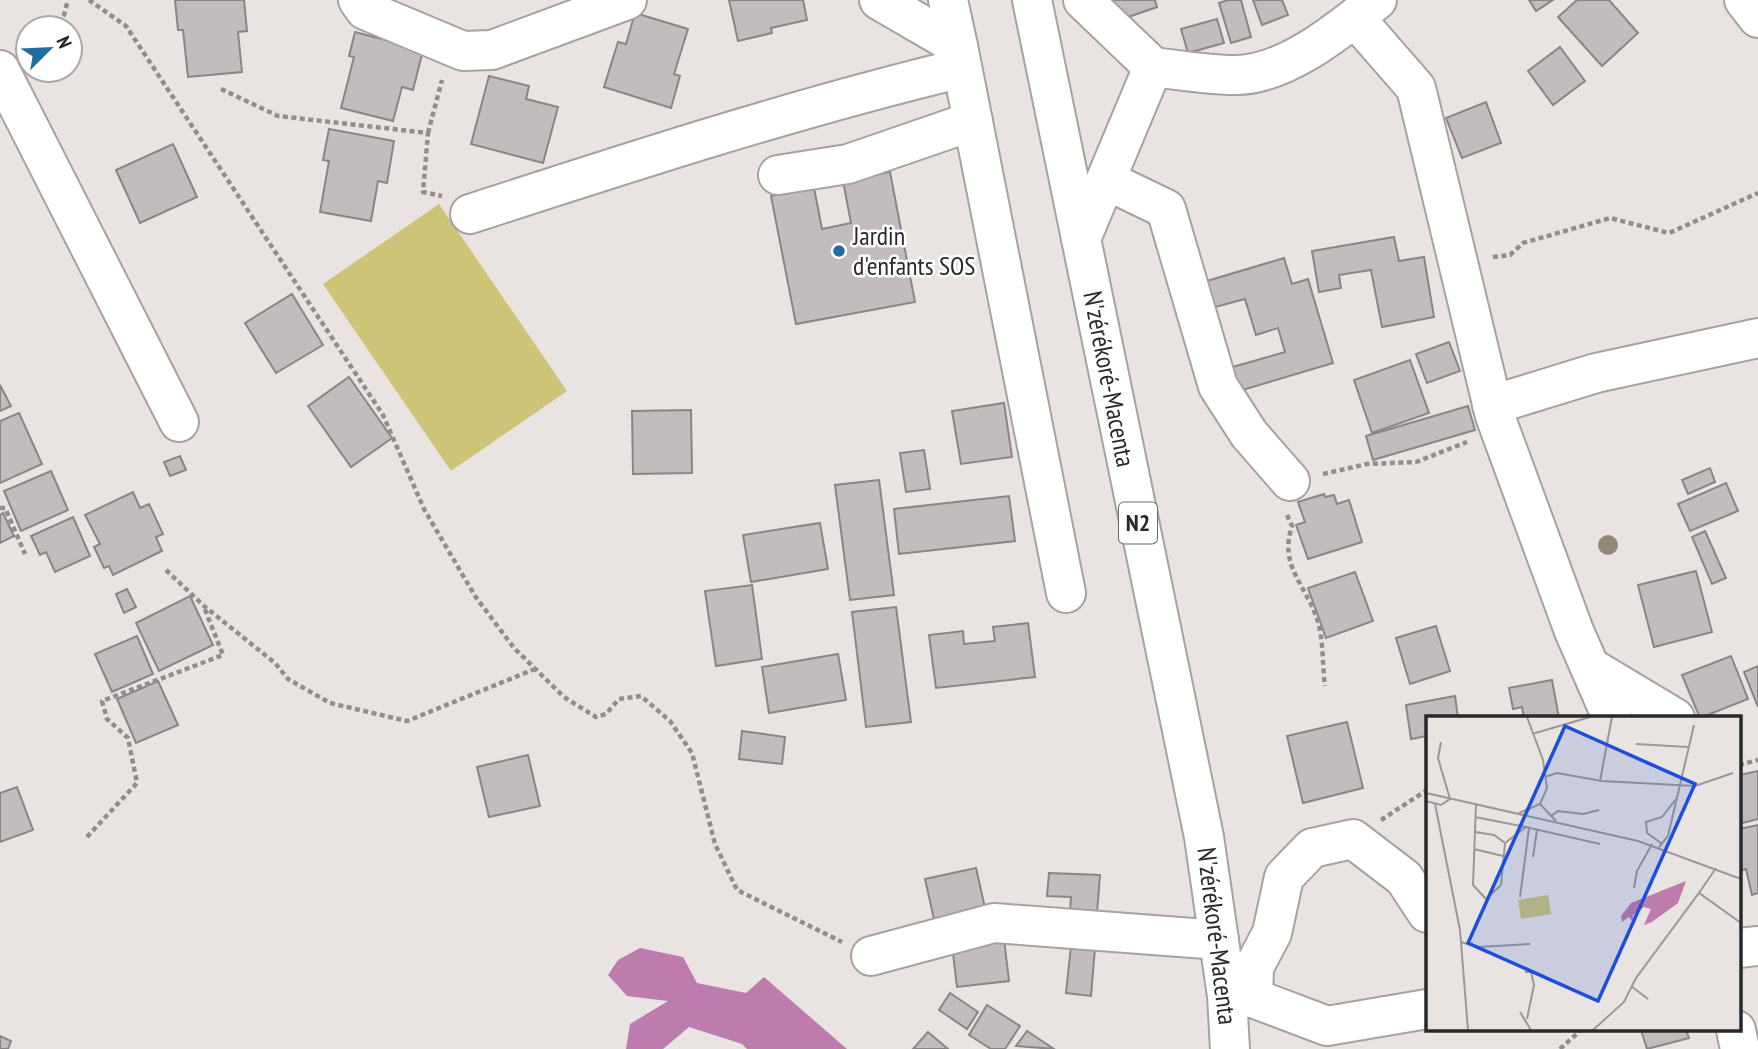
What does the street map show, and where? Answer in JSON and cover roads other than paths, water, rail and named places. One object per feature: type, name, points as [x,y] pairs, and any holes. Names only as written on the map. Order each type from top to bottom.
[{"type":"main road","points":[[358,0],[365,10],[463,51],[492,50],[626,0]]},
{"type":"main road","points":[[878,0],[960,57]]},
{"type":"main road","points":[[947,0],[1066,593]]},
{"type":"main road","name":"N'zérékoré-Macenta","points":[[1032,0],[1204,837],[1219,940],[1240,997],[1230,1049]]},
{"type":"main road","points":[[1083,0],[1153,67],[1237,76],[1282,65],[1366,9],[1416,88],[1492,405],[1590,667],[1611,716]]},
{"type":"main road","points":[[1744,0],[1758,18]]},
{"type":"main road","points":[[470,214],[960,57]]},
{"type":"main road","points":[[1081,239],[1153,67]]},
{"type":"main road","points":[[0,70],[179,422]]},
{"type":"main road","points":[[778,175],[848,164],[973,121]]},
{"type":"main road","points":[[1106,180],[1166,209],[1218,386],[1249,434],[1290,481]]},
{"type":"main road","points":[[1492,405],[1596,373],[1758,338]]},
{"type":"main road","points":[[1590,667],[1672,716]]},
{"type":"main road","points":[[1426,911],[1404,878],[1353,839],[1312,848],[1284,877],[1272,933],[1240,997],[1327,1026],[1426,1009]]},
{"type":"main road","points":[[871,956],[994,923],[1219,940]]},
{"type":"main road","points":[[1740,948],[1758,946]]},
{"type":"place","name":"Jardin d'enfants SOS","points":[[839,251]]}]
